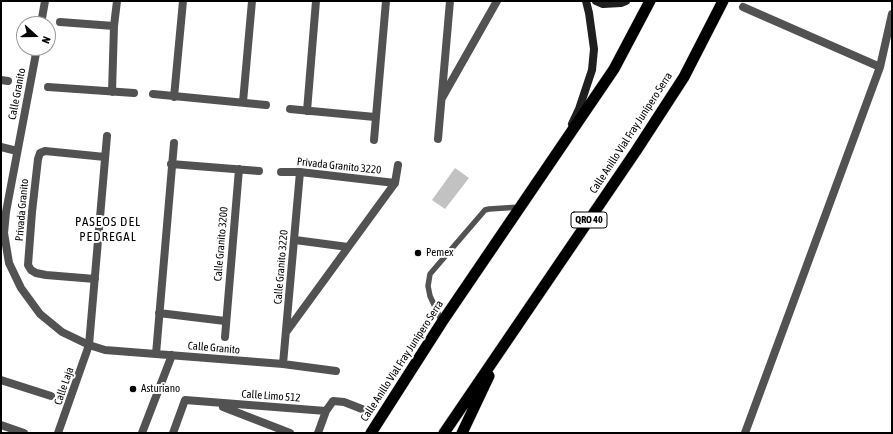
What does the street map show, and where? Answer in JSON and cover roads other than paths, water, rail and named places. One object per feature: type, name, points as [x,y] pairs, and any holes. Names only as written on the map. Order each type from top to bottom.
[{"type":"highway","name":"Calle Anillo Vial Fray Junípero Serra","points":[[371,433],[442,322],[614,69],[650,1]]},
{"type":"highway","name":"Calle Anillo Vial Fray Junípero Serra","points":[[444,433],[636,151],[684,77],[723,1]]},
{"type":"highway","points":[[463,433],[504,343]]},
{"type":"main road","points":[[562,147],[579,109],[592,70],[594,49],[586,1]]},
{"type":"main road","points":[[596,1],[603,4],[621,3],[626,1]]},
{"type":"street","points":[[42,16],[45,1]]},
{"type":"street","points":[[112,92],[114,26],[117,1]]},
{"type":"street","points":[[174,97],[183,1]]},
{"type":"street","points":[[243,102],[252,1]]},
{"type":"street","points":[[307,111],[316,1]]},
{"type":"street","points":[[374,140],[386,1]]},
{"type":"street","points":[[438,139],[440,100],[450,1]]},
{"type":"street","points":[[440,100],[497,1]]},
{"type":"street","points":[[743,7],[880,67]]},
{"type":"street","points":[[745,433],[880,67],[892,14]]},
{"type":"street","points":[[60,22],[114,26]]},
{"type":"street","name":"Calle Granito","points":[[35,56],[17,151],[3,212],[4,233],[9,262],[21,288],[40,314],[62,332],[105,350],[283,364],[336,371]]},
{"type":"street","points":[[48,87],[134,93]]},
{"type":"street","points":[[153,94],[266,105]]},
{"type":"street","points":[[290,109],[375,117]]},
{"type":"street","points":[[90,345],[107,136]]},
{"type":"street","points":[[156,354],[171,164],[174,143]]},
{"type":"street","points":[[1,147],[17,151]]},
{"type":"street","name":"Privada Granito","points":[[95,279],[46,275],[36,273],[32,270],[28,265],[32,212],[40,153],[45,152],[105,157]]},
{"type":"street","points":[[171,164],[259,171]]},
{"type":"street","name":"Privada Granito 3220","points":[[287,331],[395,183],[398,165]]},
{"type":"street","name":"Calle Granito 3200","points":[[225,337],[225,321],[239,169]]},
{"type":"street","name":"Privada Granito 3220","points":[[282,172],[300,172],[395,183]]},
{"type":"street","name":"Calle Granito 3220","points":[[283,364],[300,172]]},
{"type":"street","points":[[295,240],[348,247]]},
{"type":"street","points":[[159,313],[225,321]]},
{"type":"street","name":"Calle Laja","points":[[58,433],[90,345]]},
{"type":"street","points":[[142,433],[172,355]]},
{"type":"street","points":[[1,380],[51,396]]},
{"type":"street","name":"Calle Limo 512","points":[[173,433],[185,400],[215,404],[326,411]]},
{"type":"street","points":[[318,433],[326,411],[333,401],[344,402],[362,409]]},
{"type":"street","name":"Calle Limo 512","points":[[215,404],[290,433]]},
{"type":"street","points":[[1,425],[24,433]]},
{"type":"lane","points":[[442,322],[430,296],[428,286],[430,274],[485,210],[521,207]]},
{"type":"place","name":"Pemex","points":[[418,253]]},
{"type":"place","name":"Asturiano","points":[[133,389]]},
{"type":"district","name":"PASEOS DEL PEDREGAL","points":[[108,230]]}]
